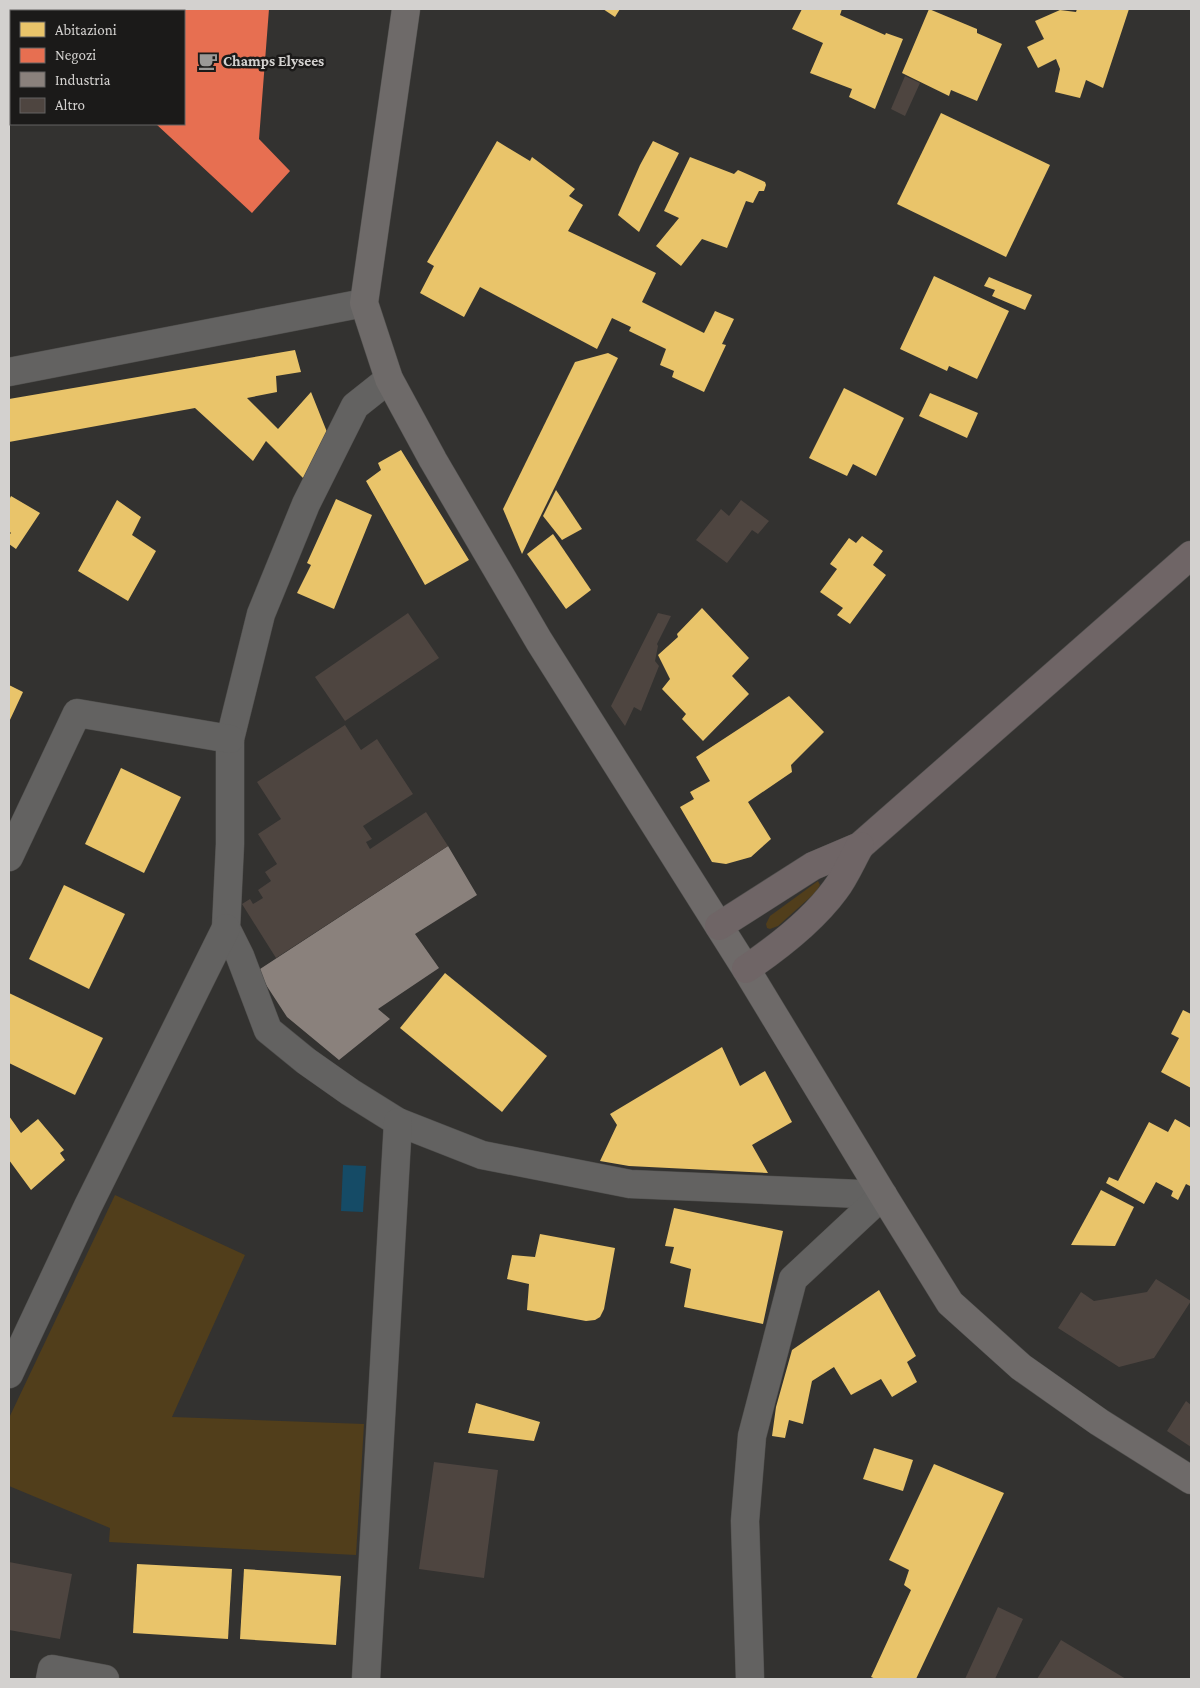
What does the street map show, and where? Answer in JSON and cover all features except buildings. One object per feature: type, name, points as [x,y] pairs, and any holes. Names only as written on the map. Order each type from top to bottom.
[{"type":"highway","points":[[719,926],[813,866],[860,846],[1191,555]]},
{"type":"highway","points":[[746,969],[772,951],[812,915],[836,890],[860,846]]},
{"type":"street","points":[[406,9],[364,304],[389,379],[433,460],[539,641],[746,969],[950,1303],[1021,1367],[1099,1422],[1191,1480]]},
{"type":"street","points":[[9,372],[364,304]]},
{"type":"street","points":[[9,1374],[88,1206],[226,928],[230,844],[230,739],[261,614],[306,504],[355,406],[389,379]]},
{"type":"street","points":[[9,857],[77,714],[230,739]]},
{"type":"street","points":[[226,928],[240,956],[268,1030],[335,1082],[398,1122],[482,1155],[630,1184],[883,1195]]},
{"type":"street","points":[[366,1679],[398,1122]]},
{"type":"street","points":[[750,1679],[745,1521],[752,1436],[793,1279],[883,1195]]},
{"type":"street","points":[[50,1679],[52,1669],[105,1679]]},
{"type":"shaded area","points":[[818,881],[820,885],[816,892],[778,926],[770,929],[767,928],[766,924],[770,916]]},
{"type":"shaded area","points":[[115,1195],[245,1255],[172,1417],[364,1424],[356,1555],[109,1542],[110,1528],[9,1486],[9,1418]]},
{"type":"water","points":[[343,1165],[366,1166],[363,1212],[341,1211]]},
{"type":"place","name":"Champs Elysees","points":[[208,61]]}]
